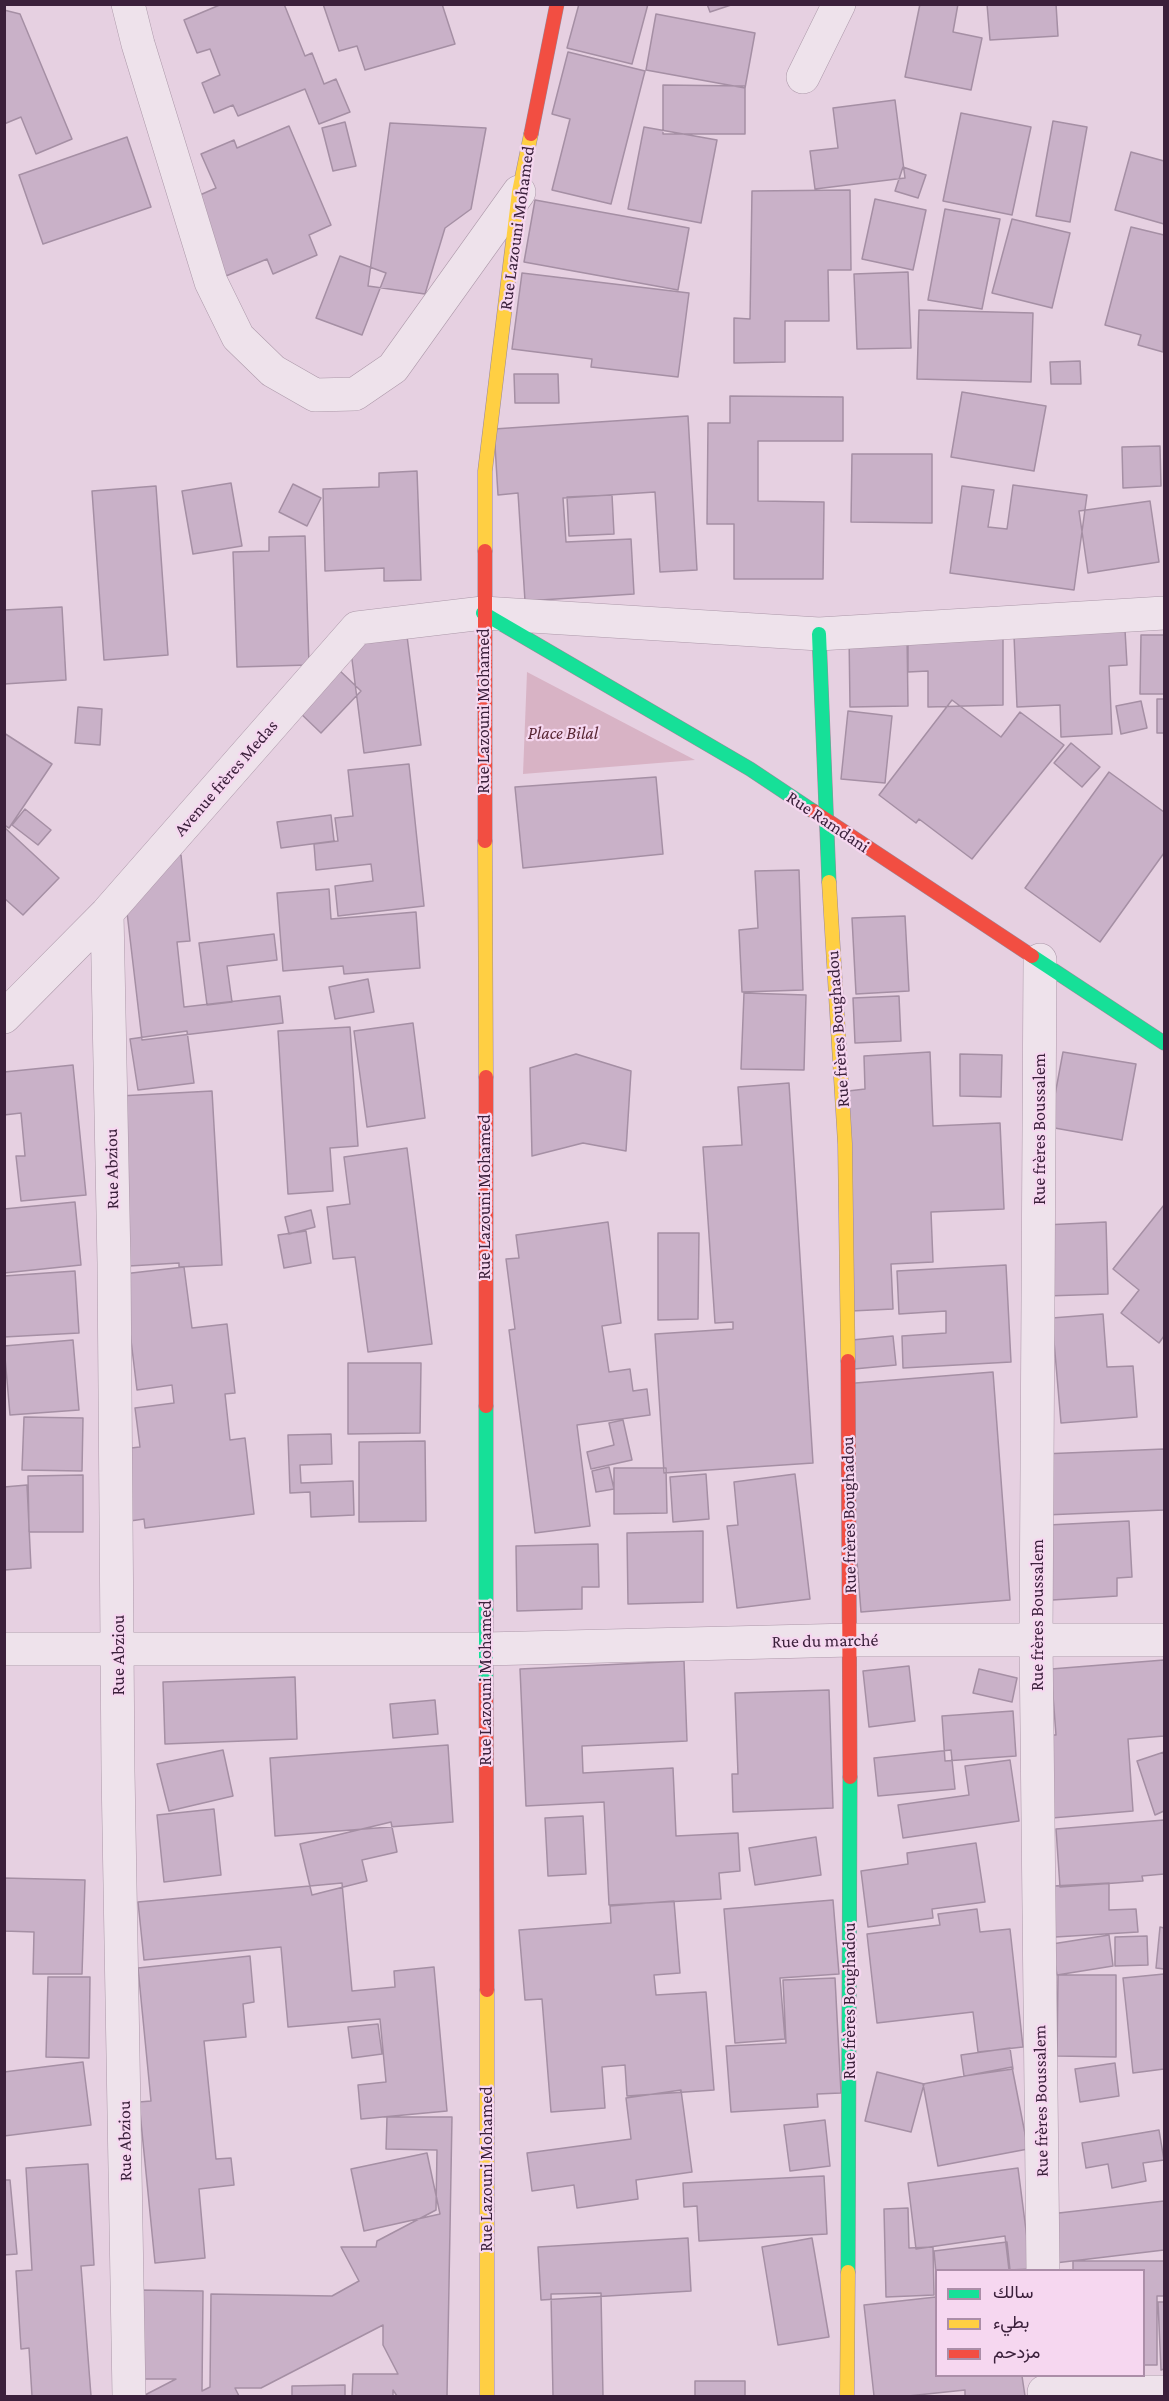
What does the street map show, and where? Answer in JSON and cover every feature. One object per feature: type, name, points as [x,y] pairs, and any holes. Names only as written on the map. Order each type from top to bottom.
[{"type":"main road","name":"Rue Lazouni Mohamed","points":[[487,2397],[483,614],[485,471],[519,192],[557,4]]},
{"type":"main road","name":"Rue Ramdani","points":[[483,614],[750,769],[825,821],[1164,1043]]},
{"type":"main road","name":"Rue frères Boughadou","points":[[819,634],[825,821],[845,1144],[851,1640],[847,2397]]},
{"type":"street","points":[[128,4],[138,44],[211,282],[238,337],[273,371],[315,395],[355,394],[393,368],[519,192]]},
{"type":"street","points":[[803,77],[839,4]]},
{"type":"street","name":"Avenue frères Medas","points":[[4,1017],[107,913],[357,628],[483,614],[819,634],[1164,613]]},
{"type":"street","name":"Rue Abziou","points":[[107,913],[118,1795],[129,2397]]},
{"type":"street","name":"Rue frères Boussalem","points":[[1040,960],[1036,1638],[1043,2269]]},
{"type":"street","name":"Rue du marché","points":[[4,1649],[485,1650],[851,1640],[1036,1638],[1164,1640]]},
{"type":"street","points":[[1044,2388],[1164,2392]]},
{"type":"green space","name":"Place Bilal","points":[[527,672],[695,760],[523,774]]},
{"type":"building","points":[[222,4],[284,4],[305,56],[312,53],[324,84],[336,79],[350,112],[319,124],[305,89],[238,116],[233,105],[214,113],[202,83],[220,75],[210,49],[197,53],[184,20]]},
{"type":"building","points":[[323,4],[442,4],[455,44],[365,70],[357,46],[339,51]]},
{"type":"building","points":[[579,4],[648,4],[632,64],[567,48]]},
{"type":"building","points":[[707,4],[730,4],[731,5],[710,12]]},
{"type":"building","points":[[920,4],[958,4],[953,32],[982,38],[971,90],[905,77]]},
{"type":"building","points":[[987,4],[1056,4],[1058,36],[990,40]]},
{"type":"building","points":[[4,10],[20,14],[72,139],[36,154],[21,117],[4,124]]},
{"type":"building","points":[[656,14],[755,33],[745,88],[646,70]]},
{"type":"building","points":[[568,52],[645,71],[611,204],[552,190],[570,119],[552,114]]},
{"type":"building","points":[[663,85],[745,86],[745,134],[663,134]]},
{"type":"building","points":[[895,100],[905,178],[815,189],[810,151],[838,148],[833,108]]},
{"type":"building","points":[[961,113],[1031,127],[1012,215],[943,201]]},
{"type":"building","points":[[1053,121],[1087,127],[1070,222],[1036,216]]},
{"type":"building","points":[[345,122],[356,166],[333,171],[322,128]]},
{"type":"building","points":[[390,123],[486,128],[471,209],[445,228],[425,294],[368,286]]},
{"type":"building","points":[[289,126],[331,225],[309,235],[317,255],[273,274],[267,259],[226,276],[193,198],[216,188],[201,154],[234,140],[237,148]]},
{"type":"building","points":[[644,127],[717,140],[701,223],[628,209]]},
{"type":"building","points":[[127,137],[151,207],[43,244],[19,175]]},
{"type":"building","points":[[1131,152],[1164,161],[1164,224],[1115,210]]},
{"type":"building","points":[[903,167],[926,175],[918,198],[895,191]]},
{"type":"building","points":[[850,190],[851,270],[828,270],[829,321],[785,321],[785,362],[734,363],[734,318],[750,319],[752,191]]},
{"type":"building","points":[[875,199],[926,210],[913,270],[862,259]]},
{"type":"building","points":[[535,200],[689,228],[678,290],[524,262]]},
{"type":"building","points":[[945,209],[1000,219],[982,309],[928,300]]},
{"type":"building","points":[[1012,219],[1070,233],[1052,308],[992,293]]},
{"type":"building","points":[[1131,227],[1164,235],[1163,352],[1138,345],[1141,335],[1105,325]]},
{"type":"building","points":[[340,256],[386,273],[362,335],[316,318]]},
{"type":"building","points":[[908,272],[911,348],[857,349],[854,274]]},
{"type":"building","points":[[522,273],[689,293],[678,377],[591,367],[592,359],[512,349]]},
{"type":"building","points":[[919,310],[1033,313],[1031,382],[917,379]]},
{"type":"building","points":[[1080,361],[1081,384],[1051,384],[1050,362]]},
{"type":"building","points":[[514,374],[558,374],[559,403],[515,403]]},
{"type":"building","points":[[962,392],[1046,406],[1034,471],[951,457]]},
{"type":"building","points":[[730,396],[843,397],[843,441],[758,441],[758,501],[824,502],[823,579],[734,579],[734,524],[707,524],[708,423],[730,423]]},
{"type":"building","points":[[688,416],[697,570],[660,572],[655,492],[563,498],[566,542],[631,539],[634,594],[525,601],[518,493],[498,495],[494,429]]},
{"type":"building","points":[[1160,446],[1161,486],[1123,488],[1122,447]]},
{"type":"building","points":[[852,454],[932,454],[932,523],[851,522]]},
{"type":"building","points":[[417,471],[421,580],[384,581],[384,568],[325,571],[323,489],[379,487],[379,473]]},
{"type":"building","points":[[231,483],[242,546],[193,554],[182,491]]},
{"type":"building","points":[[293,484],[321,498],[307,526],[279,512]]},
{"type":"building","points":[[1013,485],[1087,495],[1074,590],[950,573],[962,486],[994,490],[988,527],[1007,529]]},
{"type":"building","points":[[156,486],[168,655],[104,660],[92,491]]},
{"type":"building","points":[[612,495],[614,534],[569,536],[567,497]]},
{"type":"building","points":[[1150,501],[1159,562],[1088,573],[1079,511]]},
{"type":"building","points":[[305,536],[309,665],[237,667],[233,552],[269,551],[269,537]]},
{"type":"building","points":[[62,607],[66,680],[4,684],[4,610]]},
{"type":"building","points":[[1125,630],[1127,665],[1109,666],[1112,734],[1061,737],[1060,705],[1017,707],[1014,636]]},
{"type":"building","points":[[849,633],[907,633],[908,706],[850,707]]},
{"type":"building","points":[[1003,634],[1003,705],[928,707],[928,671],[908,672],[908,636]]},
{"type":"building","points":[[1141,635],[1164,635],[1164,694],[1140,694]]},
{"type":"building","points":[[407,636],[421,745],[364,753],[350,644]]},
{"type":"building","points":[[337,668],[361,691],[321,733],[297,710]]},
{"type":"building","points":[[1157,699],[1164,699],[1164,733],[1157,733]]},
{"type":"building","points":[[952,700],[1001,737],[1020,712],[1064,745],[972,859],[919,819],[916,823],[879,795]]},
{"type":"building","points":[[1141,701],[1147,728],[1121,734],[1116,706]]},
{"type":"building","points":[[78,707],[102,709],[100,745],[75,743]]},
{"type":"building","points":[[848,711],[892,716],[885,783],[841,779]]},
{"type":"building","points":[[4,733],[52,764],[9,828],[4,825]]},
{"type":"building","points":[[1071,743],[1100,767],[1082,787],[1054,763]]},
{"type":"building","points":[[409,764],[424,906],[338,916],[335,886],[373,881],[371,864],[316,870],[314,844],[338,841],[335,818],[353,816],[348,770]]},
{"type":"building","points":[[1109,772],[1164,812],[1164,853],[1100,942],[1025,888]]},
{"type":"building","points":[[656,777],[663,854],[523,868],[515,787]]},
{"type":"building","points":[[25,809],[51,830],[38,845],[12,825]]},
{"type":"building","points":[[331,815],[334,841],[281,848],[277,822]]},
{"type":"building","points":[[4,827],[59,878],[23,915],[4,898]]},
{"type":"building","points":[[181,855],[190,941],[177,942],[184,1007],[280,996],[283,1023],[142,1040],[124,887],[149,858]]},
{"type":"building","points":[[799,870],[803,990],[742,992],[739,930],[758,928],[755,871]]},
{"type":"building","points":[[329,889],[331,919],[416,912],[420,968],[344,974],[343,966],[283,971],[277,893]]},
{"type":"building","points":[[905,916],[909,991],[856,994],[852,918]]},
{"type":"building","points":[[274,934],[277,960],[227,966],[232,1002],[207,1005],[199,943]]},
{"type":"building","points":[[368,979],[374,1012],[335,1019],[329,987]]},
{"type":"building","points":[[744,993],[806,995],[804,1070],[741,1069]]},
{"type":"building","points":[[899,996],[901,1041],[855,1043],[853,998]]},
{"type":"building","points":[[413,1023],[425,1118],[367,1127],[354,1031]]},
{"type":"building","points":[[350,1027],[358,1146],[330,1148],[333,1191],[288,1194],[278,1031]]},
{"type":"building","points":[[187,1031],[194,1083],[138,1090],[130,1039]]},
{"type":"building","points":[[930,1052],[933,1126],[1000,1123],[1004,1209],[931,1212],[933,1262],[891,1264],[893,1309],[851,1311],[848,1091],[865,1089],[864,1056]]},
{"type":"building","points":[[1063,1052],[1136,1064],[1122,1140],[1049,1127]]},
{"type":"building","points":[[576,1054],[631,1071],[626,1151],[583,1143],[532,1156],[530,1068]]},
{"type":"building","points":[[960,1054],[1002,1055],[1001,1097],[960,1096]]},
{"type":"building","points":[[73,1065],[86,1195],[21,1201],[16,1156],[25,1156],[21,1113],[4,1115],[4,1072]]},
{"type":"building","points":[[789,1083],[813,1463],[664,1473],[655,1334],[733,1329],[733,1322],[715,1323],[703,1147],[742,1145],[738,1087]]},
{"type":"building","points":[[212,1091],[222,1265],[179,1267],[179,1263],[129,1266],[119,1096]]},
{"type":"building","points":[[407,1148],[432,1344],[368,1352],[355,1257],[333,1259],[327,1207],[350,1204],[344,1157]]},
{"type":"building","points":[[75,1202],[81,1265],[4,1273],[4,1209]]},
{"type":"building","points":[[1164,1205],[1164,1336],[1159,1343],[1121,1313],[1139,1290],[1113,1269]]},
{"type":"building","points":[[311,1210],[315,1227],[289,1234],[285,1217]]},
{"type":"building","points":[[608,1222],[621,1323],[602,1326],[609,1372],[630,1369],[633,1391],[647,1389],[650,1415],[577,1425],[590,1526],[535,1533],[509,1330],[515,1329],[506,1259],[519,1258],[516,1235]]},
{"type":"building","points":[[1106,1222],[1108,1294],[1046,1296],[1044,1225]]},
{"type":"building","points":[[306,1231],[311,1263],[284,1268],[278,1235]]},
{"type":"building","points":[[658,1233],[699,1233],[698,1319],[658,1320]]},
{"type":"building","points":[[1006,1265],[1011,1362],[903,1368],[902,1336],[946,1333],[946,1311],[899,1314],[897,1271]]},
{"type":"building","points":[[184,1267],[192,1328],[227,1324],[235,1393],[225,1394],[230,1440],[245,1438],[254,1514],[145,1528],[144,1519],[123,1522],[113,1450],[140,1447],[135,1408],[174,1403],[172,1385],[137,1390],[123,1274]]},
{"type":"building","points":[[75,1271],[79,1333],[4,1337],[4,1276]]},
{"type":"building","points":[[1103,1314],[1107,1367],[1133,1366],[1137,1417],[1061,1423],[1052,1318]]},
{"type":"building","points":[[893,1336],[896,1365],[854,1369],[852,1340]]},
{"type":"building","points":[[73,1340],[79,1410],[10,1415],[4,1346]]},
{"type":"building","points":[[348,1363],[421,1363],[420,1433],[348,1434]]},
{"type":"building","points":[[993,1372],[1010,1600],[861,1612],[843,1384]]},
{"type":"building","points":[[24,1417],[83,1418],[82,1471],[22,1470]]},
{"type":"building","points":[[623,1420],[632,1460],[591,1469],[587,1452],[614,1445],[609,1423]]},
{"type":"building","points":[[331,1434],[332,1464],[300,1465],[301,1483],[353,1481],[354,1515],[311,1517],[310,1492],[290,1493],[288,1435]]},
{"type":"building","points":[[425,1441],[426,1521],[359,1522],[359,1442]]},
{"type":"building","points":[[1164,1449],[1164,1510],[1045,1515],[1042,1454]]},
{"type":"building","points":[[609,1467],[614,1489],[596,1492],[592,1471]]},
{"type":"building","points":[[614,1468],[666,1468],[667,1513],[614,1514]]},
{"type":"building","points":[[706,1474],[709,1519],[673,1522],[670,1477]]},
{"type":"building","points":[[795,1474],[810,1599],[737,1608],[727,1526],[738,1525],[734,1482]]},
{"type":"building","points":[[83,1475],[83,1532],[29,1532],[28,1476]]},
{"type":"building","points":[[27,1485],[31,1568],[4,1570],[4,1487]]},
{"type":"building","points":[[1129,1521],[1132,1577],[1117,1578],[1117,1596],[1052,1600],[1048,1525]]},
{"type":"building","points":[[703,1531],[703,1602],[628,1604],[627,1533]]},
{"type":"building","points":[[598,1544],[599,1587],[582,1587],[582,1609],[517,1611],[516,1546]]},
{"type":"building","points":[[1164,1660],[1164,1736],[1128,1739],[1133,1811],[1052,1818],[1045,1735],[1056,1735],[1051,1669]]},
{"type":"building","points":[[684,1661],[687,1741],[582,1746],[583,1773],[673,1768],[676,1836],[738,1833],[740,1871],[719,1873],[721,1899],[609,1905],[604,1802],[526,1806],[520,1669]]},
{"type":"building","points":[[909,1666],[915,1721],[869,1727],[863,1671]]},
{"type":"building","points":[[979,1669],[1017,1678],[1012,1702],[973,1693]]},
{"type":"building","points":[[295,1677],[297,1739],[165,1744],[163,1682]]},
{"type":"building","points":[[829,1690],[833,1808],[733,1812],[732,1774],[738,1774],[735,1693]]},
{"type":"building","points":[[435,1700],[438,1734],[393,1738],[390,1704]]},
{"type":"building","points":[[1013,1711],[1016,1756],[945,1761],[942,1716]]},
{"type":"building","points":[[448,1745],[453,1822],[275,1836],[270,1758]]},
{"type":"building","points":[[223,1750],[233,1796],[169,1811],[157,1764]]},
{"type":"building","points":[[951,1750],[955,1789],[878,1796],[874,1758]]},
{"type":"building","points":[[1164,1752],[1164,1811],[1155,1815],[1137,1761]]},
{"type":"building","points":[[1010,1760],[1019,1821],[903,1838],[898,1805],[969,1795],[965,1766]]},
{"type":"building","points":[[214,1809],[221,1875],[164,1882],[157,1815]]},
{"type":"building","points":[[583,1816],[586,1874],[548,1876],[545,1818]]},
{"type":"building","points":[[1164,1820],[1164,1874],[1142,1876],[1143,1881],[1060,1887],[1056,1829]]},
{"type":"building","points":[[391,1822],[397,1852],[362,1860],[367,1881],[312,1895],[300,1844]]},
{"type":"building","points":[[816,1837],[821,1875],[755,1885],[749,1848]]},
{"type":"building","points":[[976,1843],[985,1902],[932,1909],[933,1918],[868,1927],[861,1871],[908,1864],[907,1853]]},
{"type":"building","points":[[4,1878],[85,1880],[82,1974],[33,1974],[34,1932],[4,1931]]},
{"type":"building","points":[[342,1883],[352,1991],[395,1987],[394,1971],[434,1967],[447,2111],[361,2119],[358,2085],[386,2082],[380,2019],[288,2027],[281,1947],[144,1960],[138,1902]]},
{"type":"building","points":[[1109,1883],[1109,1910],[1136,1909],[1138,1932],[1055,1937],[1053,1886]]},
{"type":"building","points":[[833,1900],[839,1974],[780,1978],[785,2039],[735,2043],[724,1909]]},
{"type":"building","points":[[674,1901],[680,1973],[654,1975],[656,1995],[706,1992],[714,2090],[627,2096],[625,2065],[602,2067],[605,2108],[551,2112],[542,1999],[525,2000],[519,1930],[611,1923],[610,1906]]},
{"type":"building","points":[[977,1909],[980,1932],[1010,1929],[1023,2047],[978,2052],[973,2012],[877,2023],[867,1934],[940,1925],[938,1914]]},
{"type":"building","points":[[1160,1927],[1164,1928],[1164,1969],[1156,1968]]},
{"type":"building","points":[[1109,1935],[1113,1966],[1057,1975],[1052,1944]]},
{"type":"building","points":[[1147,1936],[1148,1965],[1115,1966],[1115,1937]]},
{"type":"building","points":[[250,1956],[254,2002],[243,2004],[246,2037],[204,2041],[216,2159],[231,2158],[234,2185],[199,2189],[205,2258],[155,2263],[139,2102],[151,2101],[138,1968]]},
{"type":"building","points":[[1164,1974],[1164,2069],[1133,2073],[1123,1978]]},
{"type":"building","points":[[1058,1975],[1116,1975],[1116,2057],[1057,2056]]},
{"type":"building","points":[[48,1977],[90,1977],[89,2058],[46,2057]]},
{"type":"building","points":[[835,1978],[841,2093],[817,2094],[818,2107],[731,2112],[726,2046],[786,2043],[783,1980]]},
{"type":"building","points":[[378,2024],[382,2054],[352,2058],[348,2027]]},
{"type":"building","points":[[1010,2048],[1013,2069],[964,2076],[961,2055]]},
{"type":"building","points":[[83,2062],[91,2125],[4,2136],[4,2072]]},
{"type":"building","points":[[1115,2063],[1119,2096],[1080,2102],[1075,2069]]},
{"type":"building","points":[[1012,2067],[1028,2149],[938,2166],[923,2084]]},
{"type":"building","points":[[877,2072],[924,2084],[911,2132],[865,2121]]},
{"type":"building","points":[[681,2090],[692,2172],[636,2180],[638,2199],[577,2208],[574,2185],[532,2191],[527,2153],[631,2139],[626,2098]]},
{"type":"building","points":[[387,2117],[452,2117],[447,2396],[397,2396],[393,2390],[393,2396],[352,2396],[353,2374],[398,2374],[383,2345],[383,2325],[261,2388],[235,2388],[239,2396],[143,2396],[176,2379],[138,2379],[139,2290],[203,2291],[202,2391],[210,2387],[211,2294],[332,2296],[359,2281],[341,2247],[376,2247],[377,2241],[436,2210],[437,2150],[386,2149]]},
{"type":"building","points":[[825,2120],[830,2166],[790,2171],[784,2125]]},
{"type":"building","points":[[1159,2130],[1164,2160],[1143,2163],[1146,2181],[1112,2188],[1108,2164],[1086,2168],[1082,2143]]},
{"type":"building","points":[[427,2153],[440,2214],[364,2231],[351,2169]]},
{"type":"building","points":[[88,2164],[94,2265],[81,2266],[91,2396],[32,2396],[29,2348],[21,2349],[16,2271],[32,2270],[26,2168]]},
{"type":"building","points":[[1018,2168],[1031,2269],[1009,2269],[1005,2236],[916,2249],[908,2183]]},
{"type":"building","points":[[824,2176],[827,2234],[699,2241],[697,2206],[684,2207],[683,2183]]},
{"type":"building","points":[[4,2180],[10,2180],[17,2254],[4,2255]]},
{"type":"building","points":[[1164,2201],[1164,2250],[1055,2263],[1050,2214]]},
{"type":"building","points":[[908,2208],[909,2248],[933,2247],[934,2295],[886,2297],[884,2209]]},
{"type":"building","points":[[688,2238],[691,2291],[541,2300],[538,2247]]},
{"type":"building","points":[[812,2238],[829,2337],[778,2345],[762,2247]]},
{"type":"building","points":[[1007,2242],[1010,2269],[936,2269],[934,2251]]},
{"type":"building","points":[[1073,2261],[1164,2261],[1164,2296],[1157,2296],[1157,2365],[1145,2365],[1145,2269],[1073,2269]]},
{"type":"building","points":[[601,2293],[603,2396],[553,2396],[551,2294]]},
{"type":"building","points":[[935,2297],[935,2377],[1022,2377],[1025,2396],[965,2396],[965,2390],[908,2396],[874,2396],[864,2305]]},
{"type":"building","points":[[1158,2302],[1164,2302],[1164,2369],[1161,2370]]},
{"type":"building","points":[[695,2381],[745,2381],[745,2396],[695,2396]]},
{"type":"building","points":[[345,2385],[345,2396],[292,2396],[292,2386]]},
{"type":"traffic: fast","points":[[483,613],[750,769],[813,811]]},
{"type":"traffic: fast","points":[[819,634],[829,882]]},
{"type":"traffic: fast","points":[[1032,956],[1164,1043]]},
{"type":"traffic: fast","points":[[486,1406],[486,1684]]},
{"type":"traffic: fast","points":[[848,2272],[850,1777]]},
{"type":"traffic: slow","points":[[485,551],[485,471],[519,192],[531,134]]},
{"type":"traffic: slow","points":[[485,841],[486,1077]]},
{"type":"traffic: slow","points":[[829,882],[845,1144],[848,1361]]},
{"type":"traffic: slow","points":[[487,1990],[487,2396]]},
{"type":"traffic: slow","points":[[847,2396],[848,2272]]},
{"type":"traffic: jam","points":[[531,134],[557,4]]},
{"type":"traffic: jam","points":[[485,551],[485,841]]},
{"type":"traffic: jam","points":[[813,811],[1032,956]]},
{"type":"traffic: jam","points":[[486,1077],[486,1406]]},
{"type":"traffic: jam","points":[[848,1361],[850,1777]]},
{"type":"traffic: jam","points":[[486,1684],[487,1990]]}]
